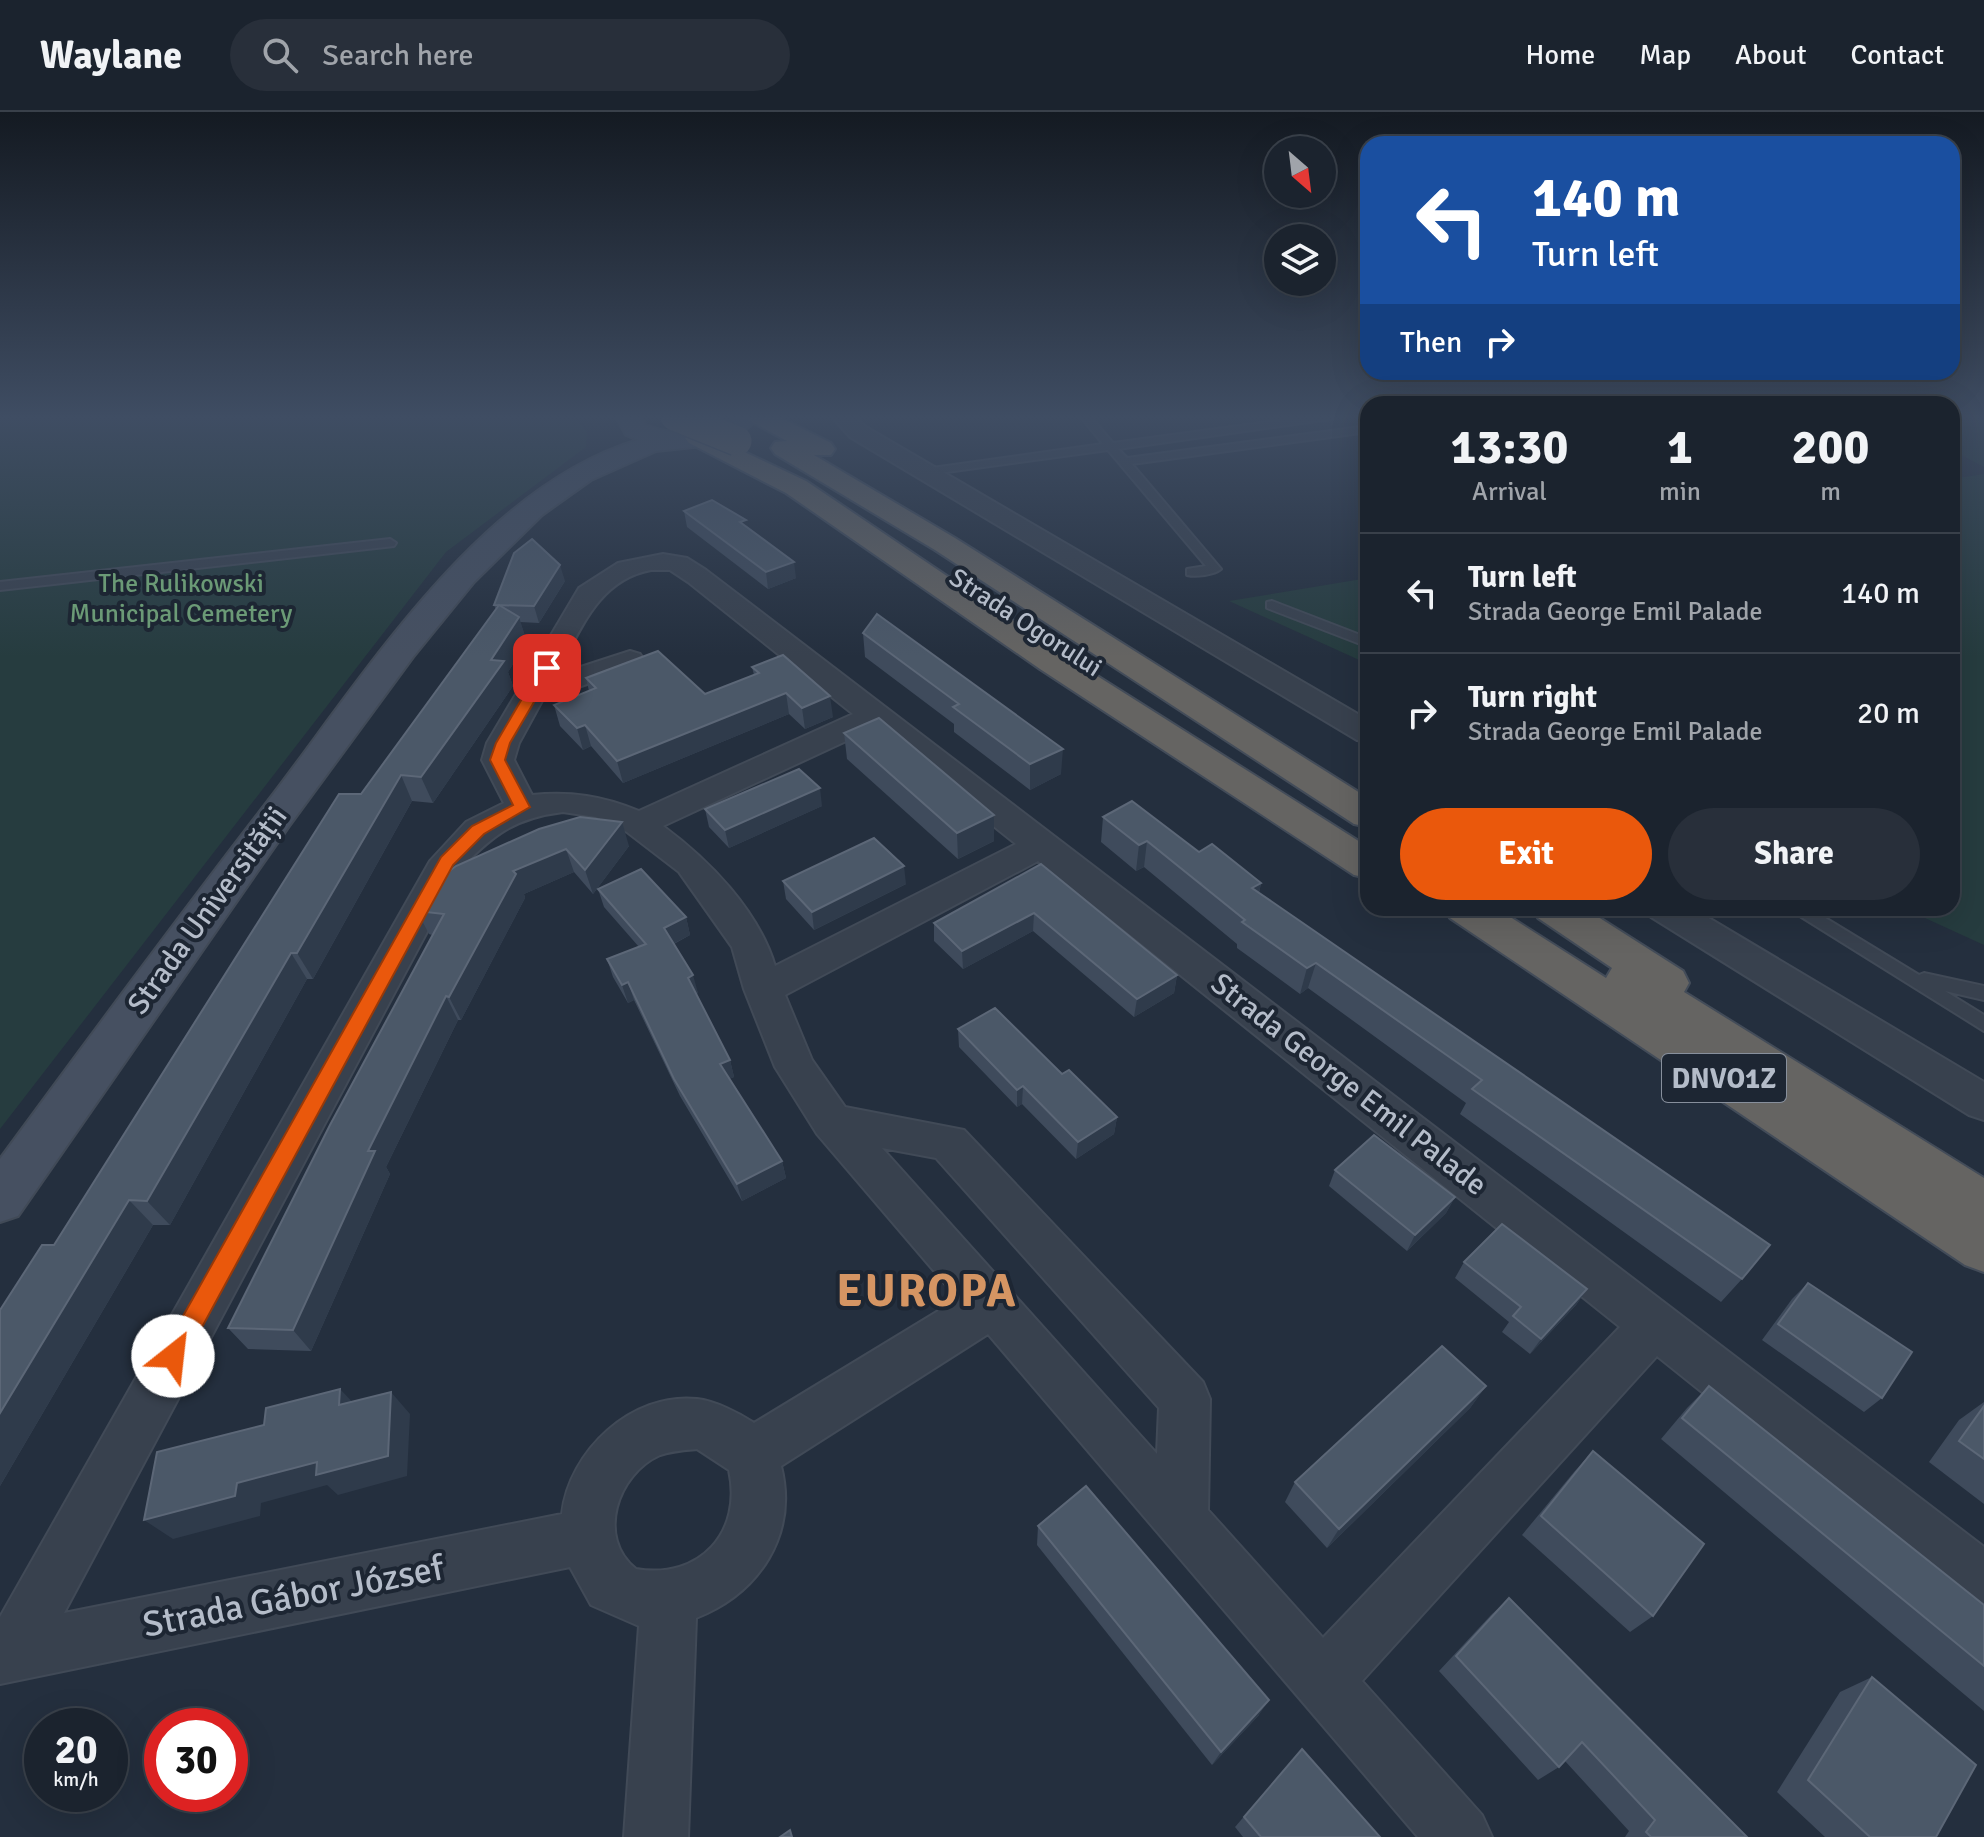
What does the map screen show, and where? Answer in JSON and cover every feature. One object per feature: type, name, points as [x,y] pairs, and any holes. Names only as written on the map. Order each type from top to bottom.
[{"type":"highway","points":[[810,496],[1052,662],[1360,860]]},
{"type":"highway","name":"Strada Ogorului","points":[[835,496],[1360,839]]},
{"type":"highway","name":"Strada Ogorului","points":[[869,496],[1360,810]]},
{"type":"highway","points":[[902,496],[1360,782]]},
{"type":"highway","points":[[1448,916],[1678,1063],[1730,1092],[1789,1100],[1776,1061],[1662,979],[1565,916]]},
{"type":"highway","name":"DNVO1Z","points":[[1478,916],[1789,1100],[1984,1205]]},
{"type":"highway","name":"DNVO1Z","points":[[1527,916],[1789,1100],[1984,1248]]},
{"type":"main road","name":"Strada Universității","points":[[420,624],[422,612],[449,576],[494,532],[541,496]]},
{"type":"main road","name":"Strada Universității","points":[[0,1200],[153,982],[420,624],[510,529],[551,496]]},
{"type":"street","points":[[967,496],[1360,728]]},
{"type":"street","name":"Strada George Emil Palade","points":[[522,807],[498,760],[503,743],[588,594],[603,578],[629,568],[675,563],[697,576],[1043,844],[1984,1582]]},
{"type":"street","points":[[534,692],[630,660]]},
{"type":"street","points":[[639,824],[876,715]]},
{"type":"street","points":[[6,1653],[447,861],[478,830],[522,807],[563,802],[603,808],[639,824],[691,864],[750,944],[763,989],[795,1067],[832,1122],[1460,1837]]},
{"type":"street","points":[[763,989],[1043,844]]},
{"type":"street","points":[[1677,916],[1984,1103]]},
{"type":"street","points":[[832,1122],[949,1143],[1185,1399],[1181,1516]]},
{"type":"street","points":[[751,1455],[993,1304]]},
{"type":"street","points":[[1324,1680],[1655,1324]]},
{"type":"street","points":[[697,1424],[723,1432],[751,1455],[760,1487],[758,1518],[738,1560],[713,1584],[682,1598],[640,1600],[614,1587],[595,1565],[586,1536],[589,1505],[612,1461],[636,1440],[664,1427],[697,1424]]},
{"type":"street","name":"Strada Gábor József","points":[[6,1653],[586,1536]]},
{"type":"street","points":[[656,1837],[669,1599]]},
{"type":"lane","points":[[1153,496],[1215,569],[1191,572]]},
{"type":"lane","points":[[0,586],[390,543]]},
{"type":"lane","points":[[1272,605],[1360,640]]},
{"type":"lane","points":[[1809,916],[1984,1024]]},
{"type":"lane","points":[[1911,977],[1984,993]]},
{"type":"green space","name":"The Rulikowski Municipal Cemetery","points":[[0,496],[520,496],[446,552],[0,1129]]},
{"type":"green space","points":[[1960,496],[1984,496],[1984,945],[1921,916],[1960,916]]},
{"type":"green space","points":[[1360,579],[1360,660],[1229,601]]},
{"type":"building","points":[[712,500],[746,520],[740,522],[794,562],[766,572],[684,511]]},
{"type":"building","points":[[532,539],[560,565],[534,606],[494,605],[514,553]]},
{"type":"building","points":[[499,605],[519,617],[491,660],[504,661],[421,777],[401,775],[297,953],[291,953],[147,1201],[129,1200],[0,1413],[0,1310],[42,1245],[54,1245],[339,794],[361,794]]},
{"type":"building","points":[[877,614],[1063,749],[1030,764],[953,707],[959,704],[863,633]]},
{"type":"building","points":[[658,651],[705,694],[759,673],[752,667],[783,655],[830,696],[802,708],[786,693],[617,761],[585,725],[577,728],[554,705],[596,688],[586,678]]},
{"type":"building","points":[[879,718],[994,815],[957,833],[844,733]]},
{"type":"building","points":[[799,769],[820,788],[725,830],[705,809]]},
{"type":"building","points":[[1132,801],[1199,852],[1212,844],[1261,883],[1252,888],[1770,1245],[1742,1279],[1472,1089],[1482,1080],[1316,963],[1307,968],[1242,922],[1245,920],[1147,841],[1139,845],[1103,817]]},
{"type":"building","points":[[580,817],[622,822],[585,870],[566,849],[513,871],[516,874],[449,997],[446,996],[368,1151],[375,1151],[293,1330],[228,1328],[330,1125],[444,914],[417,911],[432,884],[456,866],[539,829]]},
{"type":"building","points":[[874,838],[904,866],[812,912],[783,881]]},
{"type":"building","points":[[1041,864],[1177,975],[1137,999],[1034,913],[962,951],[934,923]]},
{"type":"building","points":[[641,869],[686,917],[664,928],[693,975],[688,978],[730,1060],[720,1064],[782,1161],[737,1184],[674,1079],[628,982],[622,985],[607,959],[646,944],[598,889]]},
{"type":"building","points":[[995,1008],[1062,1074],[1069,1070],[1117,1117],[1078,1142],[1023,1086],[1017,1090],[958,1029]]},
{"type":"building","points":[[1374,1135],[1455,1197],[1415,1235],[1335,1170]]},
{"type":"building","points":[[1502,1224],[1587,1289],[1541,1339],[1513,1316],[1521,1307],[1464,1262]]},
{"type":"building","points":[[1808,1283],[1912,1352],[1882,1398],[1778,1324]]},
{"type":"building","points":[[1442,1346],[1486,1386],[1339,1529],[1295,1482]]},
{"type":"building","points":[[1709,1386],[1984,1605],[1984,1666],[1682,1418]]},
{"type":"building","points":[[340,1389],[339,1405],[391,1392],[388,1456],[316,1475],[317,1462],[237,1483],[235,1496],[144,1520],[157,1452],[264,1425],[266,1408]]},
{"type":"building","points":[[1984,1406],[1984,1459],[1959,1441]]},
{"type":"building","points":[[1593,1451],[1704,1544],[1653,1616],[1541,1516]]},
{"type":"building","points":[[1086,1486],[1269,1700],[1221,1752],[1038,1526]]},
{"type":"building","points":[[1509,1598],[1747,1837],[1651,1837],[1646,1832],[1655,1820],[1582,1742],[1559,1767],[1456,1656]]},
{"type":"building","points":[[1872,1677],[1976,1765],[1936,1837],[1870,1837],[1808,1780]]},
{"type":"building","points":[[1302,1749],[1380,1837],[1261,1837],[1244,1817]]},
{"type":"building","points":[[790,1830],[792,1837],[780,1837]]},
{"type":"district","name":"EUROPA","points":[[927,1290]]},
{"type":"route","points":[[173,1356],[447,861],[478,830],[522,807],[498,760],[503,743],[547,668]]}]
